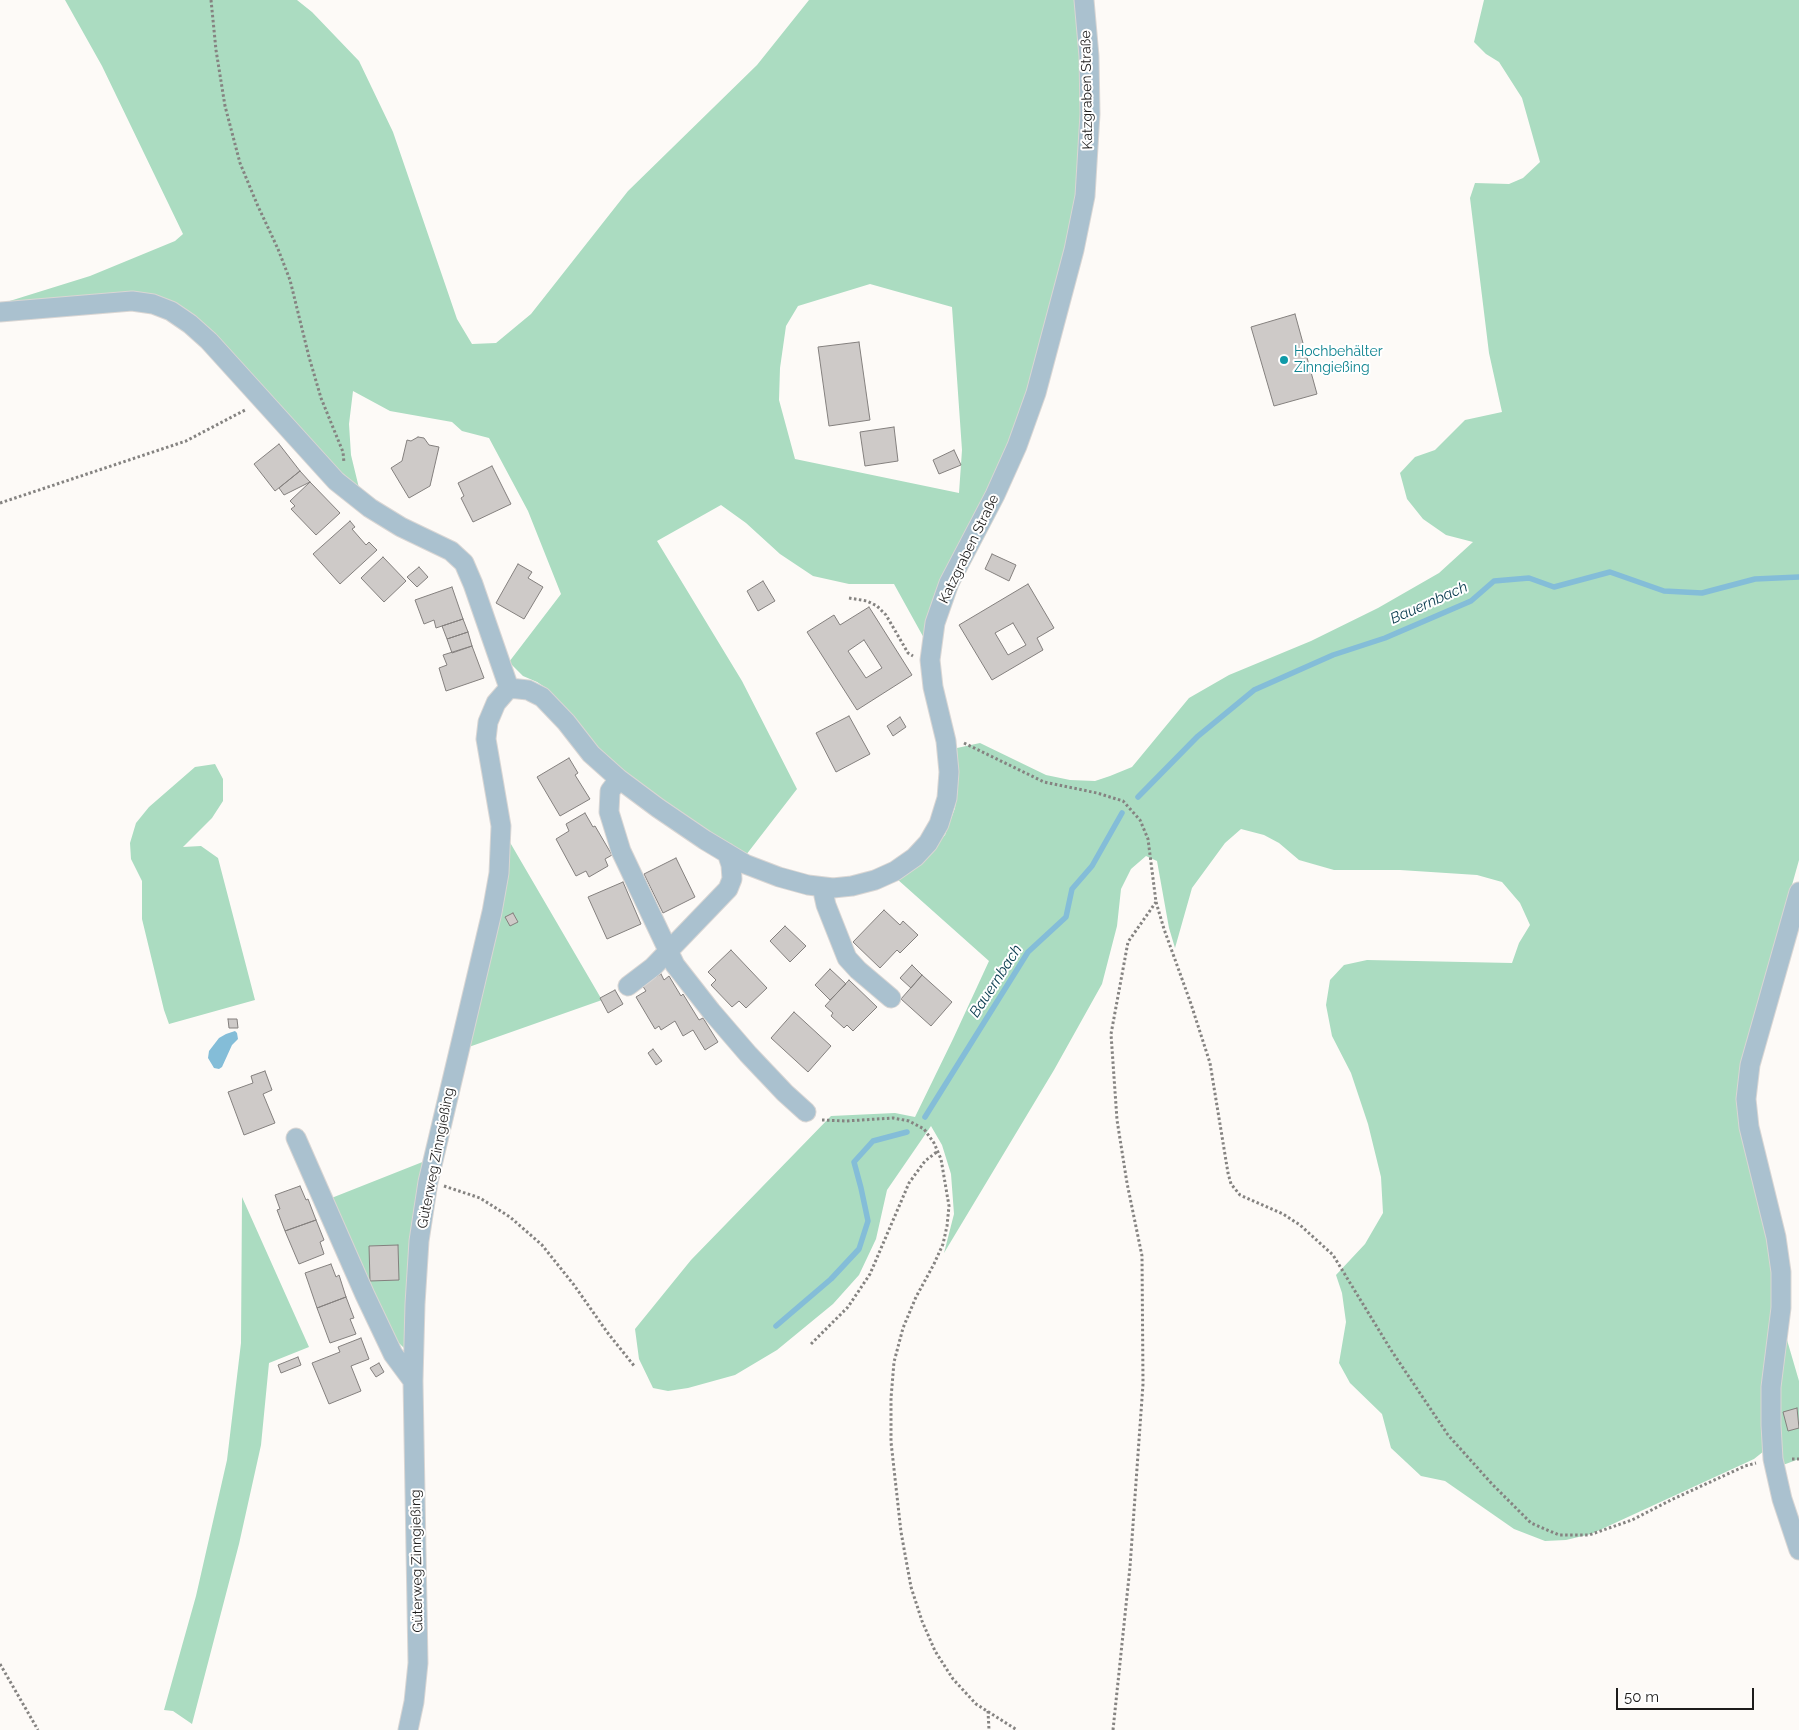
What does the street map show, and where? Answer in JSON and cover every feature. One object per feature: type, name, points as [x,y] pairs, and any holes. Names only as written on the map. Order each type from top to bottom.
[{"type":"street","name":"Katzgraben Straße","points":[[509,688],[528,690],[542,697],[591,754],[619,779],[705,840],[745,864],[779,878],[822,887],[852,886],[874,880],[895,871],[915,857],[928,843],[939,824],[947,798],[949,772],[946,741],[933,687],[930,660],[935,623],[949,583],[996,495],[1017,446],[1036,393],[1074,250],[1085,196],[1090,114],[1089,56],[1084,0]]},
{"type":"street","points":[[0,312],[104,302],[132,302],[153,304],[171,311],[190,324],[208,341],[336,481],[370,508],[401,527],[451,551],[464,563],[509,688]]},
{"type":"street","name":"Güterweg Zinngießing","points":[[408,1730],[414,1702],[418,1663],[413,1381],[419,1241],[428,1182],[492,912],[499,873],[501,826],[486,739],[488,722],[496,703],[509,688]]},
{"type":"street","points":[[619,779],[610,791],[609,812],[622,851],[675,965],[711,1011],[778,1086],[806,1112]]},
{"type":"street","points":[[628,986],[654,967],[728,889],[732,879],[731,864],[727,853]]},
{"type":"street","points":[[822,887],[826,905],[847,958],[891,998]]},
{"type":"street","points":[[1799,892],[1750,1065],[1746,1099],[1748,1127],[1776,1237],[1781,1272],[1781,1308],[1771,1387],[1770,1425],[1773,1459],[1782,1499],[1799,1550]]},
{"type":"street","points":[[296,1138],[364,1295],[394,1354],[413,1381]]},
{"type":"path","points":[[211,0],[216,50],[225,106],[240,163],[290,280],[321,398],[343,452],[344,469],[336,481]]},
{"type":"path","points":[[0,502],[186,441],[263,401]]},
{"type":"path","points":[[849,598],[868,601],[877,606],[886,615],[908,653],[919,659],[930,660]]},
{"type":"path","points":[[946,741],[958,741],[970,745],[1012,768],[1044,782],[1097,793],[1123,801],[1140,820],[1148,839],[1156,902],[1192,1004],[1210,1063],[1231,1184],[1240,1195],[1283,1214],[1300,1224],[1333,1255],[1391,1350],[1448,1435],[1492,1484],[1531,1523],[1559,1535],[1589,1535],[1632,1520],[1745,1466],[1773,1459]]},
{"type":"path","points":[[1113,1730],[1130,1567],[1143,1384],[1142,1256],[1116,1120],[1111,1034],[1128,942],[1156,902]]},
{"type":"path","points":[[806,1112],[823,1120],[846,1121],[893,1118],[909,1120],[924,1129],[938,1152],[946,1181],[947,1226],[943,1244],[916,1297],[903,1328],[894,1362],[891,1398],[891,1442],[901,1532],[911,1587],[922,1621],[935,1651],[952,1679],[976,1704],[1018,1730]]},
{"type":"path","points":[[811,1344],[848,1307],[884,1244],[895,1213],[910,1183],[925,1161],[938,1152]]},
{"type":"path","points":[[428,1182],[480,1198],[510,1217],[542,1245],[635,1367]]},
{"type":"path","points":[[0,1664],[38,1730]]},
{"type":"path","points":[[988,1711],[989,1730]]},
{"type":"green space","points":[[65,0],[297,0],[312,12],[359,61],[393,132],[457,319],[472,344],[496,343],[531,314],[628,191],[757,65],[809,0],[1078,0],[1084,142],[1063,274],[1011,444],[925,640],[894,584],[849,584],[813,576],[780,554],[746,523],[721,505],[657,541],[742,681],[797,789],[746,855],[704,831],[616,767],[591,744],[549,690],[523,676],[509,662],[561,594],[528,511],[489,438],[462,431],[452,422],[390,411],[353,391],[349,424],[351,455],[359,488],[321,454],[171,304],[0,304],[90,276],[175,241],[183,234],[102,66]],"holes":[[[870,284],[952,307],[962,450],[959,493],[795,459],[779,400],[780,368],[786,326],[798,306]]]},
{"type":"green space","points":[[1484,0],[1799,0],[1799,860],[1742,1064],[1775,1271],[1764,1451],[1754,1459],[1591,1534],[1566,1540],[1545,1541],[1514,1529],[1445,1481],[1421,1476],[1391,1448],[1382,1414],[1350,1383],[1339,1363],[1346,1322],[1342,1293],[1336,1275],[1365,1244],[1383,1213],[1381,1177],[1368,1124],[1351,1073],[1332,1036],[1326,1005],[1330,980],[1344,965],[1367,960],[1512,963],[1519,943],[1530,925],[1520,903],[1502,882],[1477,875],[1400,870],[1334,870],[1299,860],[1279,843],[1264,835],[1241,829],[1225,843],[1192,888],[1175,948],[1169,928],[1157,861],[1146,856],[1131,869],[1121,889],[1117,926],[1102,984],[1054,1070],[944,1253],[954,1214],[951,1174],[942,1145],[931,1126],[887,1190],[876,1239],[859,1275],[833,1304],[777,1350],[735,1375],[688,1388],[668,1391],[653,1388],[639,1359],[635,1329],[691,1260],[831,1116],[895,1113],[915,1117],[953,1039],[989,961],[897,879],[928,854],[945,835],[955,808],[958,780],[957,748],[980,743],[1046,775],[1070,780],[1095,781],[1110,776],[1132,767],[1189,698],[1229,675],[1311,641],[1378,608],[1439,573],[1473,542],[1446,535],[1423,519],[1407,499],[1400,473],[1415,457],[1435,450],[1465,420],[1502,412],[1489,353],[1470,198],[1475,183],[1509,184],[1523,178],[1540,162],[1522,98],[1499,62],[1486,54],[1474,42]]},
{"type":"green space","points":[[215,764],[223,779],[223,801],[212,818],[183,847],[201,846],[218,858],[255,1000],[169,1024],[142,919],[142,881],[131,859],[130,843],[136,823],[149,807],[195,767]]},
{"type":"green space","points":[[508,839],[602,1000],[466,1048]]},
{"type":"green space","points":[[425,1161],[406,1350],[396,1340],[329,1199]]},
{"type":"green space","points":[[242,1197],[309,1347],[269,1363],[261,1445],[239,1544],[192,1724],[173,1711],[164,1710],[196,1596],[227,1460],[241,1343]]},
{"type":"green space","points":[[1785,1333],[1799,1381],[1799,1459],[1783,1465],[1777,1423]]},
{"type":"water","points":[[235,1031],[238,1039],[232,1045],[222,1067],[219,1069],[214,1068],[208,1058],[209,1051],[219,1038]]},
{"type":"building","name":"Hochbehälter Zinngießing","points":[[1295,314],[1317,394],[1274,406],[1251,327]]},
{"type":"building","points":[[859,342],[870,420],[829,426],[818,347]]},
{"type":"building","points":[[894,427],[898,461],[865,466],[860,432]]},
{"type":"building","points":[[418,437],[424,438],[429,445],[439,447],[430,486],[409,498],[391,468],[402,461],[407,440],[411,441]]},
{"type":"building","points":[[279,444],[300,471],[275,491],[254,464]]},
{"type":"building","points":[[954,450],[961,465],[939,474],[933,460]]},
{"type":"building","points":[[492,466],[511,504],[473,522],[461,498],[464,496],[458,483]]},
{"type":"building","points":[[300,471],[310,482],[284,495],[279,488]]},
{"type":"building","points":[[310,482],[340,513],[316,535],[291,509],[295,506],[290,501]]},
{"type":"building","points":[[350,521],[355,527],[352,529],[366,545],[369,542],[377,550],[340,584],[313,554]]},
{"type":"building","points":[[992,554],[1016,565],[1009,581],[985,569]]},
{"type":"building","points":[[383,557],[406,581],[384,602],[361,578]]},
{"type":"building","points":[[518,564],[532,572],[528,578],[543,587],[524,619],[496,603]]},
{"type":"building","points":[[419,567],[428,577],[417,587],[407,577]]},
{"type":"building","points":[[763,581],[775,601],[758,611],[747,591]]},
{"type":"building","points":[[1028,584],[1054,628],[1037,638],[1043,650],[992,680],[959,625]],"holes":[[[1013,623],[1026,645],[1008,655],[995,633]]]},
{"type":"building","points":[[452,587],[463,619],[436,628],[434,620],[424,624],[415,600]]},
{"type":"building","points":[[869,607],[912,675],[857,710],[807,632],[834,615],[840,625]],"holes":[[[864,640],[882,668],[866,678],[848,651]]]},
{"type":"building","points":[[463,619],[468,632],[447,639],[442,626]]},
{"type":"building","points":[[468,632],[472,646],[452,653],[447,639]]},
{"type":"building","points":[[472,646],[484,678],[446,691],[439,668],[447,665],[443,655]]},
{"type":"building","points":[[849,716],[870,754],[836,772],[816,733]]},
{"type":"building","points":[[900,717],[906,727],[893,736],[887,726]]},
{"type":"building","points":[[569,758],[578,773],[575,775],[590,799],[560,816],[537,777]]},
{"type":"building","points":[[585,813],[612,855],[605,859],[608,866],[589,877],[586,871],[576,876],[556,839],[569,831],[566,824]]},
{"type":"building","points":[[676,858],[695,897],[663,913],[644,874]]},
{"type":"building","points":[[623,882],[641,924],[607,939],[588,897]]},
{"type":"building","points":[[884,910],[900,925],[903,921],[918,935],[900,953],[897,950],[880,968],[853,942]]},
{"type":"building","points":[[513,913],[518,922],[510,926],[505,917]]},
{"type":"building","points":[[785,926],[806,946],[790,962],[770,941]]},
{"type":"building","points":[[731,950],[767,988],[746,1008],[739,1001],[732,1007],[711,985],[716,980],[708,972]]},
{"type":"building","points":[[912,965],[922,975],[911,988],[900,978]]},
{"type":"building","points":[[830,969],[846,984],[830,1000],[815,985]]},
{"type":"building","points":[[661,974],[664,980],[669,976],[681,996],[683,994],[699,1020],[703,1018],[718,1042],[705,1050],[693,1030],[683,1036],[675,1021],[661,1030],[659,1026],[655,1029],[636,997],[646,991],[642,985]]},
{"type":"building","points":[[922,975],[952,1002],[931,1026],[901,999]]},
{"type":"building","points":[[849,980],[877,1007],[853,1031],[847,1025],[844,1028],[831,1016],[833,1013],[825,1006]]},
{"type":"building","points":[[615,990],[623,1004],[608,1013],[600,998]]},
{"type":"building","points":[[794,1012],[831,1046],[808,1072],[771,1038]]},
{"type":"building","points":[[228,1019],[237,1019],[238,1028],[229,1028]]},
{"type":"building","points":[[653,1049],[662,1061],[656,1065],[648,1053]]},
{"type":"building","points":[[265,1071],[272,1090],[263,1094],[275,1123],[244,1135],[228,1092],[253,1083],[251,1076]]},
{"type":"building","points":[[300,1186],[306,1200],[308,1199],[316,1220],[285,1231],[277,1210],[280,1209],[275,1195]]},
{"type":"building","points":[[316,1220],[324,1240],[320,1242],[324,1254],[299,1264],[285,1231]]},
{"type":"building","points":[[398,1245],[399,1280],[370,1281],[369,1246]]},
{"type":"building","points":[[331,1264],[336,1277],[339,1275],[346,1297],[317,1308],[305,1273]]},
{"type":"building","points":[[346,1297],[354,1318],[350,1319],[356,1334],[330,1343],[317,1308]]},
{"type":"building","points":[[361,1338],[369,1359],[351,1366],[361,1391],[329,1404],[312,1363],[340,1352],[338,1347]]},
{"type":"building","points":[[298,1357],[301,1365],[281,1373],[278,1365]]},
{"type":"building","points":[[379,1363],[384,1372],[376,1377],[370,1368]]},
{"type":"building","points":[[1797,1408],[1799,1428],[1788,1431],[1783,1412]]},
{"type":"waterway","name":"Bauernbach","points":[[1138,797],[1198,736],[1254,690],[1333,655],[1385,638],[1471,601],[1494,581],[1529,578],[1554,587],[1610,572],[1664,591],[1702,593],[1755,579],[1799,577]]},
{"type":"waterway","name":"Bauernbach","points":[[925,1117],[1028,952],[1066,917],[1072,889],[1092,866],[1122,813]]},
{"type":"waterway","name":"Bauernbach","points":[[776,1326],[831,1279],[859,1249],[868,1221],[854,1162],[873,1141],[907,1132]]},
{"type":"place","name":"Hochbehälter Zinngießing","points":[[1284,360]]}]
